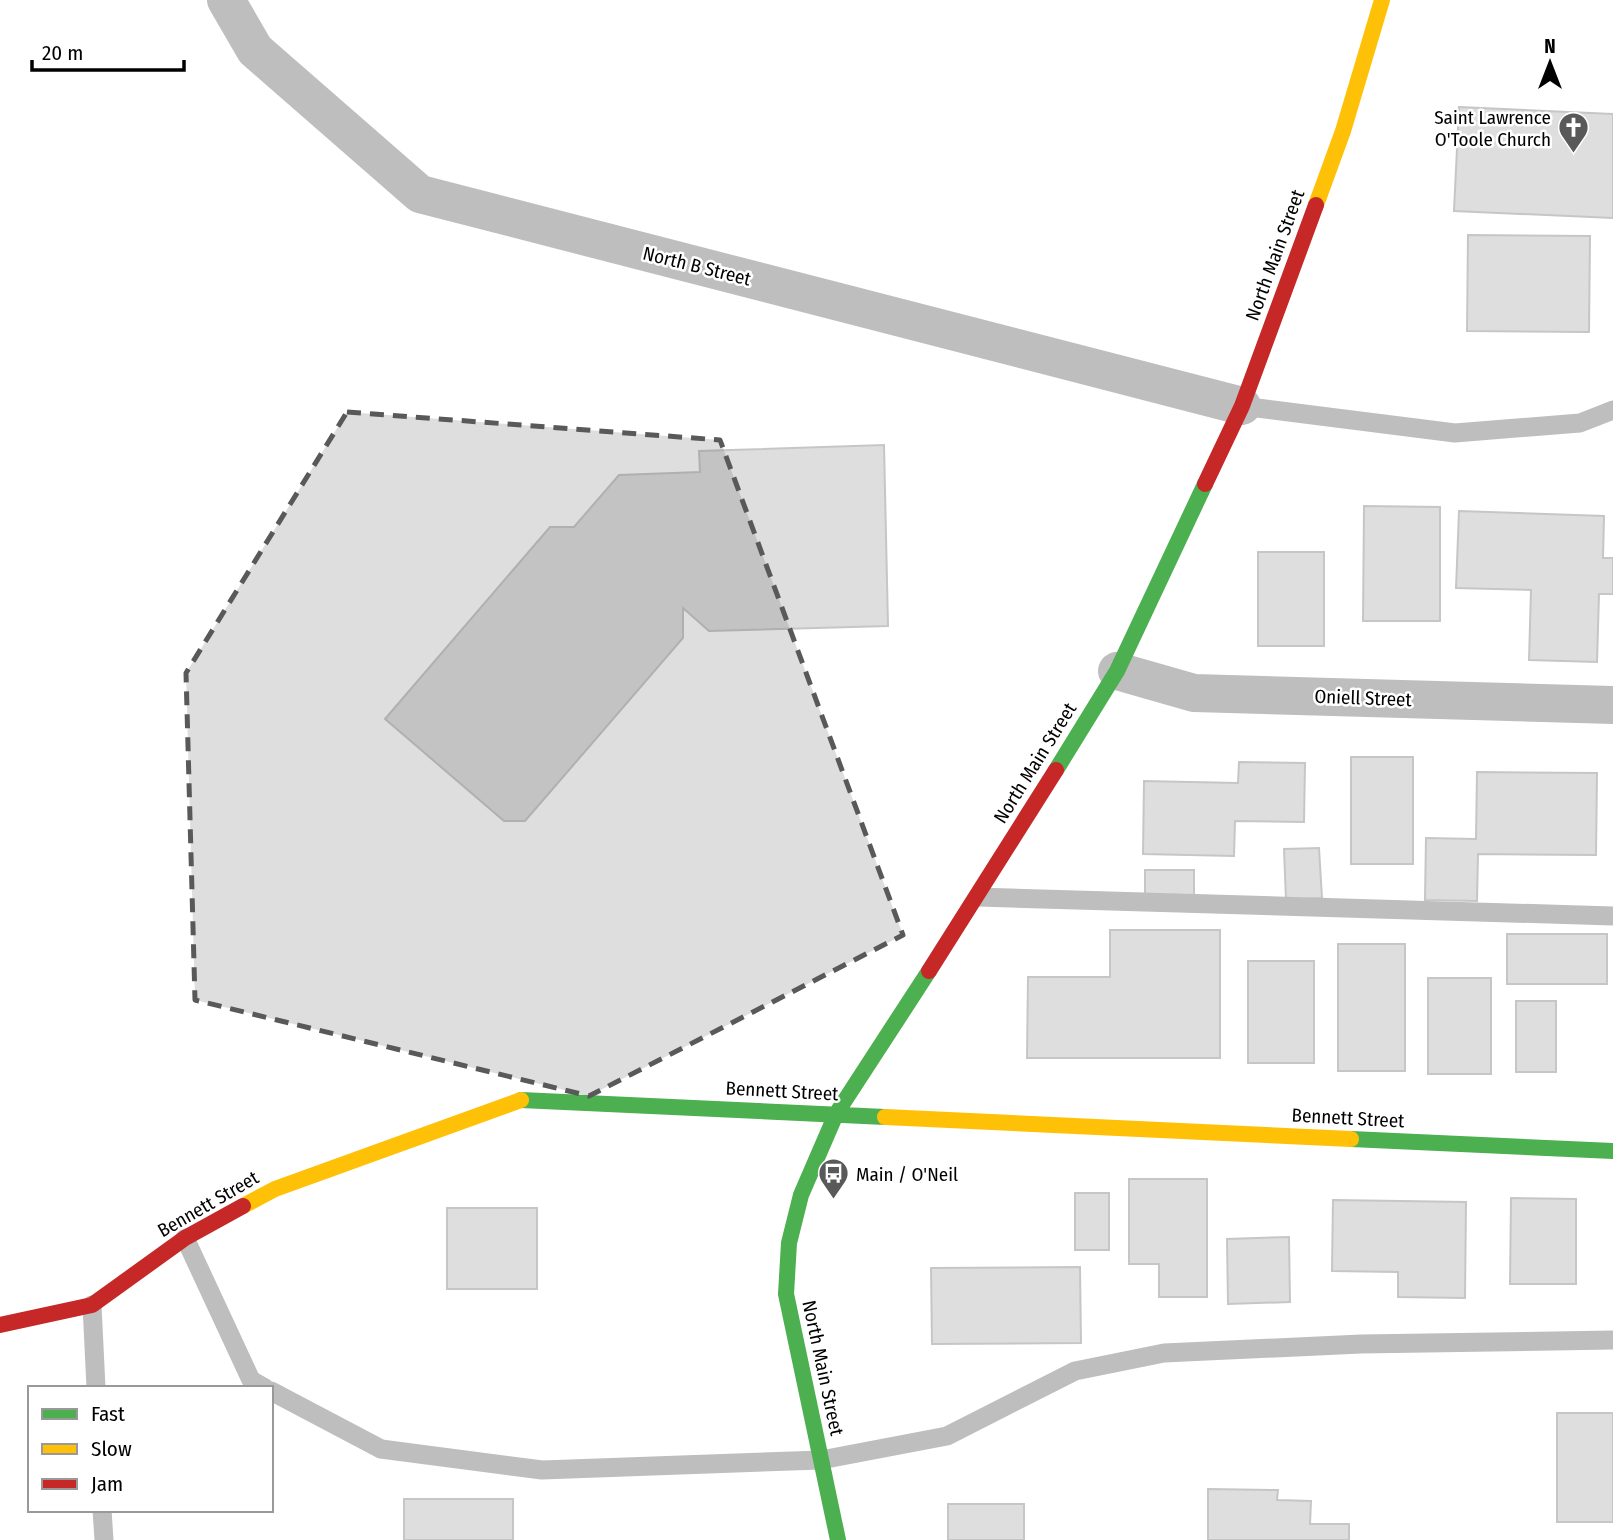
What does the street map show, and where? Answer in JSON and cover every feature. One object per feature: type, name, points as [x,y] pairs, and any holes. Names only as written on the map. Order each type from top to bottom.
[{"type":"main road","name":"North Main Street","points":[[838,1540],[786,1294],[789,1243],[801,1195],[836,1114],[978,897],[1117,671],[1242,406],[1343,131],[1382,0]]},
{"type":"main road","name":"Bennett Street","points":[[0,1325],[92,1305],[185,1238],[275,1189],[517,1100],[1613,1152]]},
{"type":"street","name":"North B Street","points":[[226,0],[255,50],[420,194],[1242,406]]},
{"type":"street","name":"Oniell Street","points":[[1117,671],[1194,693],[1613,705]]},
{"type":"lane","points":[[1242,406],[1455,433],[1580,423],[1613,410]]},
{"type":"lane","points":[[978,897],[1613,916]]},
{"type":"lane","points":[[185,1238],[251,1380],[262,1386]]},
{"type":"lane","points":[[92,1305],[96,1386]]},
{"type":"lane","points":[[273,1392],[381,1449],[542,1470],[821,1460],[947,1436],[1075,1371],[1164,1353],[1361,1344],[1613,1340]]},
{"type":"lane","points":[[102,1512],[104,1540]]},
{"type":"highlighted area","points":[[347,412],[720,440],[903,935],[589,1096],[195,1000],[186,673]]},
{"type":"building","points":[[1459,107],[1613,114],[1613,218],[1454,211]]},
{"type":"building","points":[[1468,235],[1590,236],[1589,332],[1467,331]]},
{"type":"building","points":[[884,445],[888,626],[709,631],[683,608],[683,638],[525,821],[504,821],[385,719],[550,527],[574,527],[619,475],[700,472],[699,451]]},
{"type":"building","points":[[1364,506],[1440,507],[1440,621],[1363,621]]},
{"type":"building","points":[[1459,511],[1604,516],[1603,558],[1613,558],[1613,594],[1599,594],[1597,662],[1529,660],[1531,590],[1456,588]]},
{"type":"building","points":[[1258,552],[1324,552],[1324,646],[1258,646]]},
{"type":"building","points":[[1351,757],[1413,757],[1413,864],[1351,864]]},
{"type":"building","points":[[1239,762],[1305,763],[1304,822],[1235,821],[1234,856],[1143,854],[1144,781],[1238,783]]},
{"type":"building","points":[[1477,772],[1597,773],[1596,855],[1478,854],[1477,901],[1425,900],[1426,838],[1476,839]]},
{"type":"building","points":[[1319,848],[1322,898],[1286,900],[1284,849]]},
{"type":"building","points":[[1145,870],[1194,870],[1194,898],[1145,898]]},
{"type":"building","points":[[1110,930],[1220,930],[1220,1058],[1027,1058],[1028,977],[1110,977]]},
{"type":"building","points":[[1507,934],[1607,934],[1607,984],[1507,984]]},
{"type":"building","points":[[1338,944],[1405,944],[1405,1071],[1338,1071]]},
{"type":"building","points":[[1248,961],[1314,961],[1314,1063],[1248,1063]]},
{"type":"building","points":[[1428,978],[1491,978],[1491,1074],[1428,1074]]},
{"type":"building","points":[[1516,1001],[1556,1001],[1556,1072],[1516,1072]]},
{"type":"building","points":[[1129,1179],[1207,1179],[1207,1297],[1159,1297],[1159,1264],[1129,1264]]},
{"type":"building","points":[[1075,1193],[1109,1193],[1109,1250],[1075,1250]]},
{"type":"building","points":[[1511,1198],[1576,1199],[1576,1284],[1510,1284]]},
{"type":"building","points":[[1333,1200],[1466,1202],[1465,1298],[1398,1297],[1398,1272],[1332,1271]]},
{"type":"building","points":[[447,1208],[537,1208],[537,1289],[447,1289]]},
{"type":"building","points":[[1289,1237],[1290,1302],[1228,1304],[1227,1239]]},
{"type":"building","points":[[1080,1267],[1081,1343],[932,1344],[931,1268]]},
{"type":"building","points":[[1557,1413],[1613,1413],[1613,1522],[1557,1522]]},
{"type":"building","points":[[1208,1489],[1278,1490],[1277,1500],[1311,1501],[1310,1524],[1349,1524],[1349,1540],[1208,1540]]},
{"type":"building","points":[[404,1499],[513,1499],[513,1540],[404,1540]]},
{"type":"building","points":[[948,1504],[1024,1504],[1024,1540],[948,1540]]},
{"type":"traffic: fast","points":[[1056,770],[1117,671],[1205,484]]},
{"type":"traffic: fast","points":[[838,1540],[786,1294],[789,1243],[801,1195],[836,1114],[929,971]]},
{"type":"traffic: fast","points":[[521,1100],[885,1117]]},
{"type":"traffic: fast","points":[[1351,1139],[1613,1151]]},
{"type":"traffic: slow","points":[[1316,205],[1343,131],[1382,0]]},
{"type":"traffic: slow","points":[[243,1206],[275,1189],[521,1100]]},
{"type":"traffic: slow","points":[[885,1117],[1351,1139]]},
{"type":"traffic: jam","points":[[1205,484],[1242,406],[1316,205]]},
{"type":"traffic: jam","points":[[929,971],[1056,770]]},
{"type":"traffic: jam","points":[[0,1325],[92,1305],[185,1238],[243,1206]]},
{"type":"place","name":"Saint Lawrence O'Toole Church","points":[[1574,155]]},
{"type":"place","name":"Main / O'Neil","points":[[833,1201]]}]
